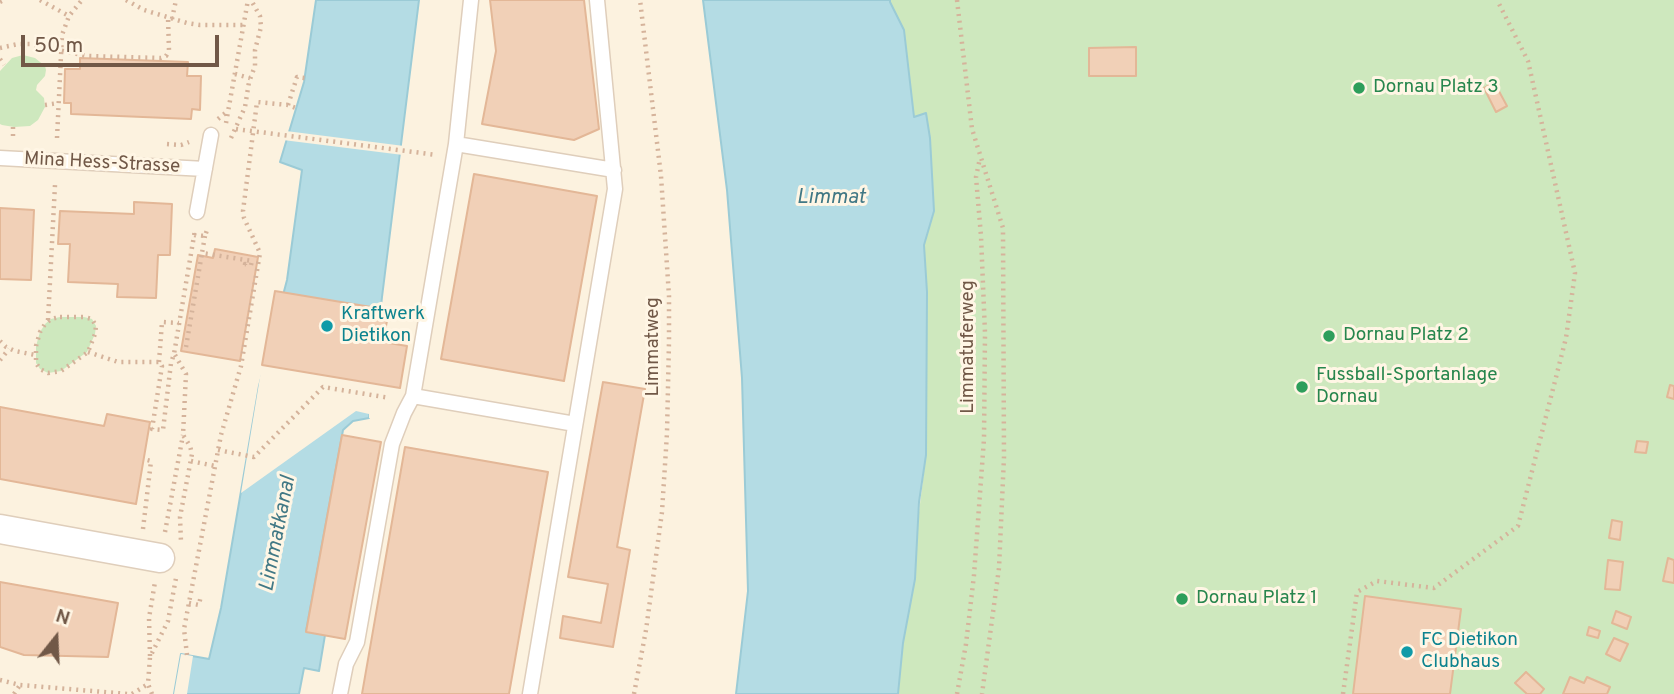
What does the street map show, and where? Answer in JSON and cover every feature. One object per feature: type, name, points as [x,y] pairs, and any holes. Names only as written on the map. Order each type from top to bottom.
[{"type":"street","points":[[0,529],[172,558]]},
{"type":"lane","points":[[340,694],[346,664],[357,642],[392,444],[411,399],[456,144],[471,0]]},
{"type":"lane","points":[[530,694],[614,199],[614,170],[597,0]]},
{"type":"lane","name":"Mina Hess-Strasse","points":[[197,212],[205,169],[207,131]]},
{"type":"lane","points":[[456,144],[614,170]]},
{"type":"lane","name":"Mina Hess-Strasse","points":[[0,158],[205,169]]},
{"type":"lane","points":[[411,399],[575,424]]},
{"type":"path","points":[[40,0],[52,3],[69,16]]},
{"type":"path","points":[[46,138],[57,138],[64,26],[82,0]]},
{"type":"path","points":[[126,0],[144,10],[200,25],[244,24]]},
{"type":"path","points":[[0,48],[30,44],[87,56],[164,57],[169,51],[170,18],[176,0]]},
{"type":"path","points":[[225,128],[250,0]]},
{"type":"path","points":[[229,145],[246,107],[250,78],[256,63],[261,23],[250,0]]},
{"type":"path","name":"Limmatweg","points":[[634,694],[646,630],[662,512],[669,341],[661,176],[640,0]]},
{"type":"path","name":"Limmatuferweg","points":[[957,0],[972,129],[980,155],[976,177],[984,319],[984,439],[974,575],[957,694]]},
{"type":"path","points":[[1343,694],[1357,592],[1377,580],[1434,588],[1518,526],[1566,338],[1575,273],[1528,61],[1497,0]]},
{"type":"path","points":[[0,60],[4,65]]},
{"type":"path","points":[[235,74],[250,78]]},
{"type":"path","points":[[288,106],[297,77],[305,78]]},
{"type":"path","points":[[187,655],[184,632],[189,603],[221,436],[241,366],[260,253],[243,211],[257,102],[296,108]]},
{"type":"path","points":[[45,105],[58,103]]},
{"type":"path","points":[[167,144],[186,144],[207,131],[228,111]]},
{"type":"path","points":[[13,126],[13,136],[24,136]]},
{"type":"path","points":[[236,129],[413,152]]},
{"type":"path","points":[[980,155],[1003,228],[1004,457],[999,568],[982,694]]},
{"type":"path","points":[[48,321],[55,185]]},
{"type":"path","points":[[179,323],[162,322],[159,362],[162,366],[152,429],[163,430],[171,363],[174,354],[197,212]]},
{"type":"path","points":[[186,347],[209,226]]},
{"type":"path","points":[[194,235],[205,236]]},
{"type":"path","points":[[202,253],[252,261],[251,265],[245,264],[245,267]]},
{"type":"path","points":[[84,317],[94,322],[96,330],[88,352],[61,371],[53,373],[40,369],[35,355],[40,331],[48,321],[55,318],[84,317]]},
{"type":"path","points":[[0,341],[9,349],[35,355]]},
{"type":"path","points":[[0,360],[9,349]]},
{"type":"path","points":[[88,352],[118,362],[159,362]]},
{"type":"path","points":[[150,657],[168,621],[183,435],[187,379],[184,368],[174,354]]},
{"type":"path","points":[[218,450],[254,457],[323,387],[411,399]]},
{"type":"path","points":[[172,558],[191,461],[191,450],[183,435]]},
{"type":"path","points":[[143,459],[151,461],[143,530]]},
{"type":"path","points":[[191,461],[215,466]]},
{"type":"path","points":[[189,603],[199,605],[201,595]]},
{"type":"path","points":[[151,603],[148,626],[148,684],[152,694]]},
{"type":"path","points":[[0,680],[79,692],[130,694],[148,684]]},
{"type":"path","points":[[14,694],[20,685]]},
{"type":"green space","name":"Fussball-Sportanlage Dornau","points":[[890,0],[1674,0],[1674,694],[898,694],[926,455],[927,292],[924,245],[934,211],[926,113],[914,117],[904,30]]},
{"type":"green space","points":[[23,55],[35,58],[45,66],[45,76],[36,90],[44,98],[45,107],[38,120],[30,126],[2,125],[0,71],[12,58]]},
{"type":"green space","points":[[60,317],[92,319],[96,326],[95,334],[87,352],[61,371],[48,373],[36,363],[36,346],[45,324]]},
{"type":"water","name":"Limmatkanal","points":[[316,0],[419,0],[369,418],[353,421],[343,430],[306,631],[325,635],[319,671],[304,668],[299,694],[174,694],[181,654],[209,659],[221,608],[259,386],[287,280],[302,170],[280,162],[304,82]]},
{"type":"water","name":"Limmat","points":[[703,0],[890,0],[904,30],[914,117],[926,113],[934,211],[924,245],[927,292],[926,455],[919,502],[915,579],[903,643],[898,694],[736,694],[748,591],[742,378],[727,190]]},
{"type":"pier","points":[[286,131],[404,146],[403,155],[283,140]]},
{"type":"pier","points":[[262,365],[376,384],[373,418],[369,418],[369,414],[356,411],[241,493]]},
{"type":"pier","points":[[181,654],[193,656],[187,694],[174,694]]},
{"type":"building","points":[[490,0],[584,0],[599,129],[574,140],[482,124],[496,51]]},
{"type":"building","points":[[1136,47],[1136,76],[1089,76],[1089,48]]},
{"type":"building","points":[[80,58],[188,62],[187,76],[201,76],[200,110],[192,109],[191,119],[71,114],[71,103],[64,103],[65,69],[80,69]]},
{"type":"building","points":[[1494,82],[1507,106],[1496,112],[1484,88]]},
{"type":"building","points":[[474,174],[597,196],[564,381],[441,359]]},
{"type":"building","points":[[134,202],[172,204],[170,255],[158,255],[156,298],[117,297],[118,284],[68,282],[70,244],[58,244],[60,211],[134,214]]},
{"type":"building","points":[[0,208],[34,210],[31,280],[0,279]]},
{"type":"building","points":[[215,249],[258,257],[240,361],[181,351],[198,255],[213,258]]},
{"type":"building","name":"Kraftwerk Dietikon","points":[[275,291],[389,310],[383,342],[407,346],[400,388],[262,365]]},
{"type":"building","points":[[603,382],[645,389],[617,547],[630,550],[613,647],[560,638],[563,616],[601,623],[608,584],[568,577]]},
{"type":"building","points":[[1670,385],[1674,386],[1674,399],[1667,397]]},
{"type":"building","points":[[0,407],[104,426],[107,414],[150,422],[136,504],[0,479]]},
{"type":"building","points":[[342,435],[381,442],[345,639],[306,632]]},
{"type":"building","points":[[1637,441],[1648,442],[1646,453],[1635,452]]},
{"type":"building","points":[[405,447],[548,472],[509,694],[362,694]]},
{"type":"building","points":[[1612,520],[1622,522],[1620,540],[1609,538]]},
{"type":"building","points":[[1668,558],[1674,560],[1674,583],[1663,581]]},
{"type":"building","points":[[1608,560],[1623,562],[1620,590],[1605,589]]},
{"type":"building","points":[[0,582],[118,603],[108,657],[24,655],[0,647]]},
{"type":"building","name":"FC Dietikon Clubhaus","points":[[1365,596],[1461,609],[1450,694],[1353,694]]},
{"type":"building","points":[[1616,611],[1631,617],[1627,629],[1612,623]]},
{"type":"building","points":[[1589,627],[1600,631],[1598,638],[1587,635]]},
{"type":"building","points":[[1614,638],[1628,644],[1620,661],[1606,654]]},
{"type":"building","points":[[1526,672],[1544,689],[1540,694],[1527,694],[1515,683]]},
{"type":"building","points":[[1570,677],[1584,683],[1587,677],[1610,687],[1607,694],[1563,694]]},
{"type":"place","name":"Dornau Platz 3","points":[[1359,88]]},
{"type":"place","name":"Kraftwerk Dietikon","points":[[327,326]]},
{"type":"place","name":"Dornau Platz 2","points":[[1329,336]]},
{"type":"place","name":"Fussball-Sportanlage Dornau","points":[[1302,387]]},
{"type":"place","name":"Dornau Platz 1","points":[[1182,599]]},
{"type":"place","name":"FC Dietikon Clubhaus","points":[[1407,652]]}]
